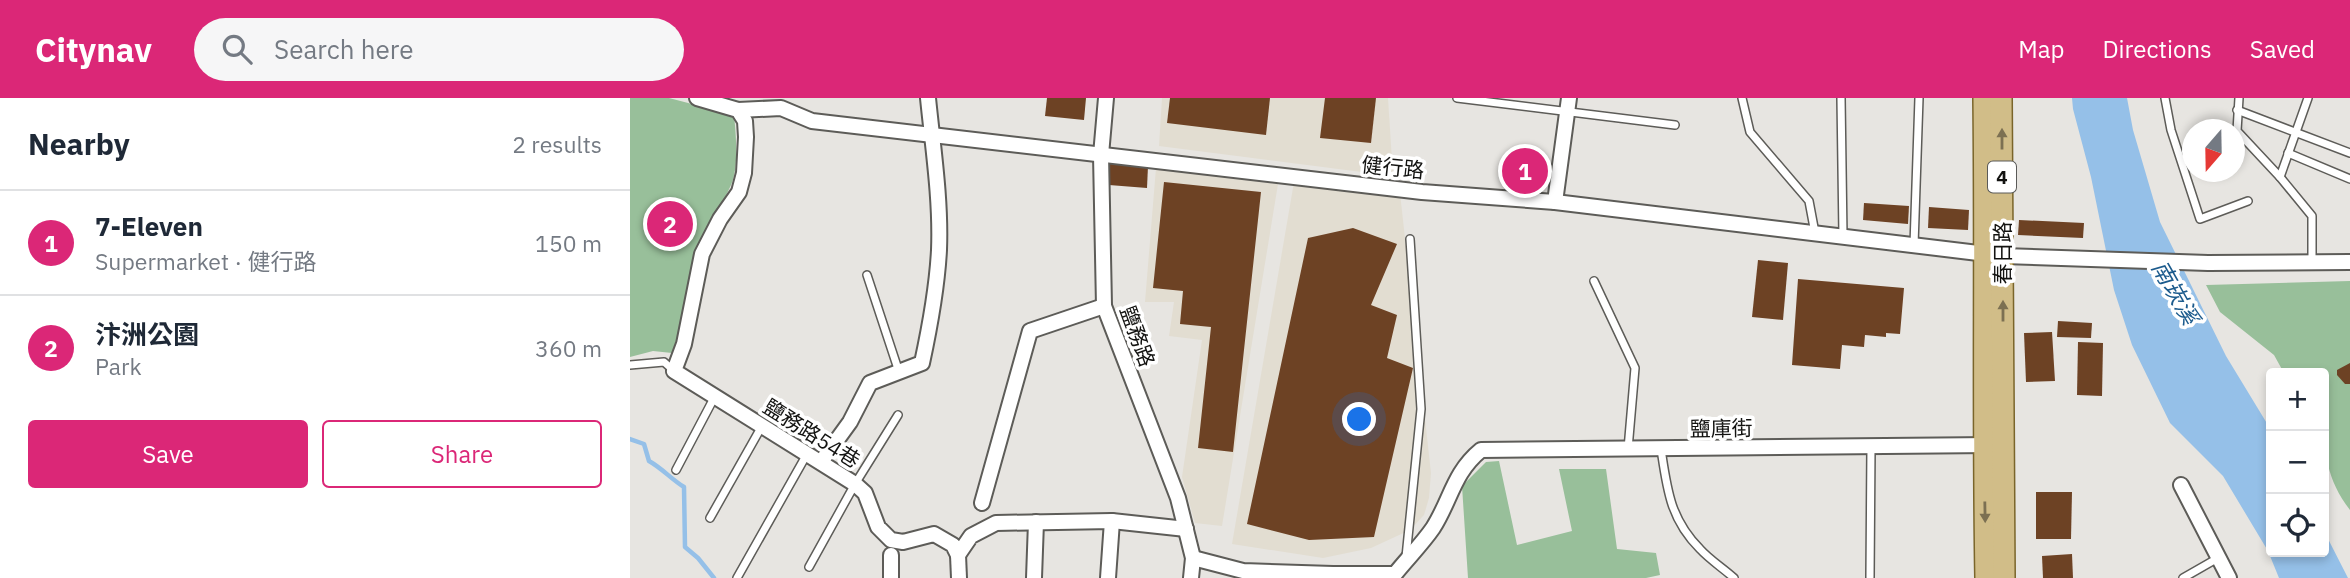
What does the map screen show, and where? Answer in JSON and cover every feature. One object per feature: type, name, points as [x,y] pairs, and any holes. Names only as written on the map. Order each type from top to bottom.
[{"type":"main road","name":"春日路","points":[[1984,98],[1994,255]]},
{"type":"main road","name":"春日路","points":[[1993,445],[1994,255],[2001,98]]},
{"type":"main road","name":"4","points":[[1986,578],[1993,445]]},
{"type":"main road","name":"4","points":[[1993,445],[2004,578]]},
{"type":"street","points":[[697,98],[738,110],[780,103]]},
{"type":"street","points":[[821,462],[850,422],[870,383],[922,363],[934,303],[939,237],[928,98]]},
{"type":"street","name":"鹽務路","points":[[1107,98],[1101,155],[1104,306],[1178,498],[1193,558],[1191,578]]},
{"type":"street","name":"健行路","points":[[780,103],[812,121],[1422,192],[1555,202],[1994,255],[2208,263],[2350,262]]},
{"type":"street","points":[[1555,202],[1568,105]]},
{"type":"street","points":[[674,371],[681,357],[702,254],[720,219],[739,192],[744,173],[745,121],[738,110]]},
{"type":"street","points":[[982,503],[1030,331],[1104,306]]},
{"type":"street","name":"鹽務路54巷","points":[[674,371],[855,484],[865,494],[878,527],[891,540],[903,542],[934,534],[953,545],[958,555]]},
{"type":"street","name":"鹽庫街","points":[[1406,561],[1433,528],[1467,461],[1481,450],[1993,445]]},
{"type":"street","points":[[2181,485],[2229,578]]},
{"type":"street","points":[[959,578],[958,555],[971,536],[996,523],[1112,521],[1186,529]]},
{"type":"street","points":[[1108,578],[1112,521]]},
{"type":"street","points":[[1034,578],[1036,522]]},
{"type":"street","points":[[891,555],[891,578]]},
{"type":"street","points":[[1193,558],[1243,571],[1333,575],[1395,574],[1406,561]]},
{"type":"lane","points":[[1457,98],[1568,105],[1675,125]]},
{"type":"lane","points":[[1742,98],[1750,132],[1809,201],[1815,233]]},
{"type":"lane","points":[[1841,98],[1843,237]]},
{"type":"lane","points":[[1914,245],[1919,98]]},
{"type":"lane","points":[[2165,98],[2171,130],[2200,219],[2248,201]]},
{"type":"lane","points":[[2239,98],[2237,131],[2312,216],[2307,263]]},
{"type":"lane","points":[[2280,177],[2308,98]]},
{"type":"lane","points":[[2237,110],[2350,153]]},
{"type":"lane","points":[[2288,153],[2350,179]]},
{"type":"lane","points":[[1406,561],[1421,409],[1410,239]]},
{"type":"lane","points":[[867,275],[899,372]]},
{"type":"lane","points":[[1594,281],[1635,368],[1628,449]]},
{"type":"lane","name":"鹽務路54巷","points":[[630,365],[664,362],[674,371]]},
{"type":"lane","points":[[677,470],[714,398]]},
{"type":"lane","points":[[809,567],[855,484],[898,415]]},
{"type":"lane","points":[[710,518],[762,426]]},
{"type":"lane","points":[[1870,577],[1871,447]]},
{"type":"lane","points":[[1661,449],[1667,490],[1677,520],[1700,550],[1734,578]]},
{"type":"lane","points":[[737,578],[807,454]]},
{"type":"lane","points":[[2183,578],[2219,558]]},
{"type":"shaded area","points":[[1162,98],[1388,98],[1393,176],[1159,146]]},
{"type":"shaded area","points":[[1156,168],[1278,184],[1222,526],[1195,523],[1182,477],[1202,340],[1169,336],[1174,302],[1145,302]]},
{"type":"shaded area","points":[[1294,182],[1400,193],[1431,473],[1429,498],[1424,515],[1410,530],[1371,548],[1323,558],[1232,544]]},
{"type":"green space","points":[[630,98],[669,98],[734,115],[736,151],[734,178],[696,253],[672,353],[653,351],[630,357]]},
{"type":"green space","points":[[2350,281],[2350,510],[2339,494],[2329,468],[2329,368],[2281,368],[2274,355],[2220,312],[2206,285]]},
{"type":"green space","points":[[1499,461],[1517,545],[1572,531],[1559,469],[1606,469],[1617,549],[1656,553],[1660,575],[1646,578],[1468,578],[1462,486],[1486,462]]},
{"type":"water","name":"南崁溪","points":[[2072,98],[2127,98],[2133,130],[2160,222],[2226,356],[2266,422],[2266,548],[2223,476],[2170,423],[2132,345],[2114,290],[2091,177]]},
{"type":"water","points":[[2329,541],[2348,578],[2279,578],[2270,557],[2329,557]]},
{"type":"building","points":[[1047,98],[1086,98],[1084,120],[1045,116]]},
{"type":"building","points":[[1170,98],[1270,98],[1266,135],[1167,123]]},
{"type":"building","points":[[1325,98],[1376,98],[1371,143],[1320,138]]},
{"type":"building","points":[[1110,163],[1148,166],[1147,188],[1109,185]]},
{"type":"building","points":[[1164,182],[1261,192],[1233,452],[1198,448],[1211,327],[1180,324],[1183,291],[1153,288]]},
{"type":"building","points":[[1864,203],[1909,206],[1908,224],[1863,220]]},
{"type":"building","points":[[1929,207],[1969,210],[1968,230],[1928,228]]},
{"type":"building","points":[[2019,220],[2084,223],[2083,238],[2018,235]]},
{"type":"building","points":[[1353,228],[1397,244],[1371,305],[1397,315],[1387,358],[1413,368],[1374,537],[1309,540],[1247,524],[1308,238]]},
{"type":"building","points":[[1758,260],[1788,263],[1783,320],[1752,317]]},
{"type":"building","points":[[1798,279],[1904,288],[1900,334],[1886,333],[1886,337],[1865,335],[1864,347],[1842,345],[1840,369],[1792,365]]},
{"type":"building","points":[[2058,321],[2092,323],[2091,338],[2057,337]]},
{"type":"building","points":[[2052,332],[2055,381],[2026,382],[2024,333]]},
{"type":"building","points":[[2078,342],[2103,343],[2102,396],[2077,395]]},
{"type":"building","points":[[2350,363],[2350,384],[2345,384],[2337,375],[2337,370]]},
{"type":"building","points":[[2036,492],[2072,492],[2071,539],[2036,539]]},
{"type":"building","points":[[2072,554],[2073,578],[2043,578],[2042,556]]},
{"type":"waterway","points":[[630,439],[644,444],[649,461],[684,487],[685,547],[714,578]]},
{"type":"place","name":"7-Eleven","points":[[1525,171]]},
{"type":"place","name":"汴洲公園","points":[[670,224]]}]
